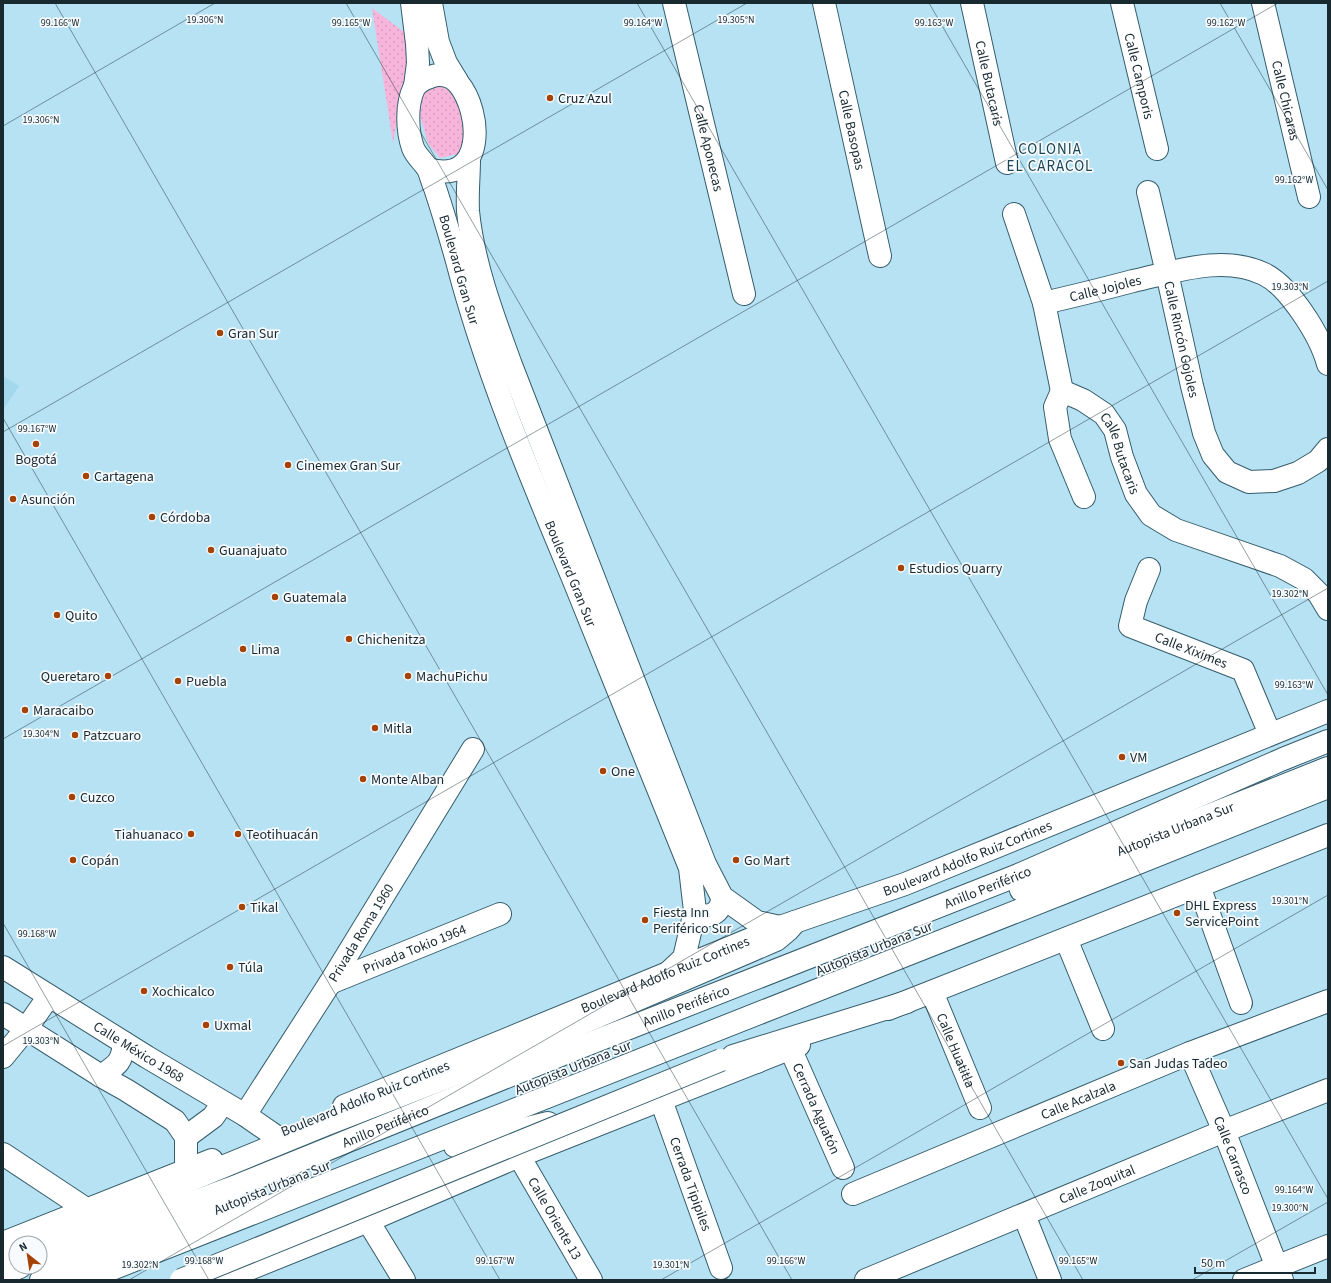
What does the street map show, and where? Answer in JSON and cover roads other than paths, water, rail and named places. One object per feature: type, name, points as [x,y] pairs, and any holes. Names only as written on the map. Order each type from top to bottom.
[{"type":"main road","points":[[412,3],[418,63],[415,86],[408,109],[409,129],[414,149],[428,169],[437,172],[447,172],[458,169],[469,159],[474,140],[474,119],[468,100],[446,63],[438,42],[432,3]]},
{"type":"main road","name":"Calle Aponecas","points":[[674,3],[744,294]]},
{"type":"main road","name":"Calle Basopas","points":[[824,3],[880,256]]},
{"type":"main road","name":"Calle Butacaris","points":[[972,3],[1007,163]]},
{"type":"main road","name":"Calle Camporis","points":[[1122,3],[1157,149]]},
{"type":"main road","name":"Calle Chicaras","points":[[1263,3],[1309,198]]},
{"type":"main road","points":[[415,86],[425,79],[435,75],[445,75],[456,81]]},
{"type":"main road","name":"Boulevard Gran Sur","points":[[469,159],[468,210],[474,245],[485,288],[578,566],[690,868],[695,911],[684,958],[668,973]]},
{"type":"main road","name":"Boulevard Gran Sur","points":[[428,169],[446,218],[464,287],[490,370],[578,566],[705,864],[722,897],[757,922],[788,924]]},
{"type":"main road","points":[[1148,192],[1167,273]]},
{"type":"main road","points":[[1014,214],[1044,303],[1062,391],[1055,407],[1060,439],[1084,497]]},
{"type":"main road","name":"Calle Rincón Gojoles","points":[[1328,364],[1325,353],[1310,324],[1295,302],[1277,282],[1264,274],[1245,267],[1224,265],[1196,266],[1167,273],[1204,433],[1213,455],[1228,472],[1249,482],[1274,482],[1298,473],[1318,461],[1328,449]]},
{"type":"main road","name":"Calle Jojoles","points":[[1044,303],[1167,273]]},
{"type":"main road","name":"Calle Butacaris","points":[[1062,391],[1083,400],[1104,414],[1115,430],[1122,458],[1136,494],[1151,515],[1176,530],[1280,566],[1304,579],[1319,594],[1328,610]]},
{"type":"main road","name":"Calle Xiximes","points":[[1149,569],[1136,601],[1130,626],[1242,670],[1270,734]]},
{"type":"main road","name":"Boulevard Adolfo Ruiz Cortines","points":[[3,1242],[274,1135],[591,1013],[668,973],[788,924],[905,884],[1328,710]]},
{"type":"main road","name":"Anillo Periférico","points":[[48,1256],[239,1185],[578,1048],[1016,876],[1276,762],[1328,741]]},
{"type":"main road","name":"Privada Roma 1960","points":[[245,1115],[330,983],[473,749]]},
{"type":"main road","name":"Autopista Urbana Sur","points":[[41,1280],[1328,768]]},
{"type":"main road","name":"Autopista Urbana Sur","points":[[84,1280],[1063,894],[1328,787]]},
{"type":"main road","points":[[119,1280],[427,1153],[1328,802]]},
{"type":"main road","points":[[224,1280],[368,1221],[519,1156],[1328,835]]},
{"type":"main road","points":[[48,1238],[327,1124],[548,1038],[591,1013],[706,977],[977,878],[996,874],[1016,876]]},
{"type":"main road","points":[[1198,886],[1241,1003]]},
{"type":"main road","points":[[695,911],[704,916],[714,914],[720,907],[722,897]]},
{"type":"main road","name":"Privada Tokio 1964","points":[[330,983],[500,914]]},
{"type":"main road","points":[[548,1038],[579,1034],[650,1007],[776,940],[788,930],[788,924]]},
{"type":"main road","points":[[1066,939],[1103,1029]]},
{"type":"main road","name":"Calle México 1968","points":[[3,967],[124,1043],[245,1115],[274,1135]]},
{"type":"main road","name":"Calle Huatitla","points":[[932,992],[980,1108]]},
{"type":"main road","points":[[3,1057],[26,1029],[49,996]]},
{"type":"main road","name":"Calle Acalzala","points":[[853,1194],[1190,1053],[1328,1001]]},
{"type":"main road","points":[[181,1280],[721,1060],[907,1002]]},
{"type":"main road","points":[[3,1014],[175,1121],[186,1137],[186,1170]]},
{"type":"main road","points":[[101,1076],[115,1066],[123,1056],[124,1043]]},
{"type":"main road","name":"Cerrada Aguatón","points":[[790,1048],[843,1168]]},
{"type":"main road","name":"Calle Carrasco","points":[[1190,1053],[1224,1131],[1279,1273]]},
{"type":"main road","points":[[126,1090],[128,1073],[133,1063],[147,1057]]},
{"type":"main road","points":[[427,1153],[565,1119],[709,1070],[757,1062]]},
{"type":"main road","name":"Calle Zoquital","points":[[866,1280],[1224,1131],[1328,1090]]},
{"type":"main road","name":"Cerrada Tipipiles","points":[[661,1100],[721,1268]]},
{"type":"main road","points":[[186,1137],[213,1117],[223,1103]]},
{"type":"main road","points":[[3,1154],[86,1209]]},
{"type":"main road","name":"Calle Oriente 13","points":[[519,1156],[591,1280]]},
{"type":"main road","points":[[1024,1215],[1050,1280]]},
{"type":"main road","points":[[368,1221],[404,1280]]},
{"type":"main road","points":[[1244,1280],[1279,1273],[1328,1246]]},
{"type":"place","name":"Cruz Azul","points":[[550,98]]},
{"type":"place","name":"Gran Sur","points":[[220,333]]},
{"type":"place","name":"Bogotá","points":[[36,444]]},
{"type":"place","name":"Cinemex Gran Sur","points":[[288,465]]},
{"type":"place","name":"Cartagena","points":[[86,476]]},
{"type":"place","name":"Asunción","points":[[13,499]]},
{"type":"place","name":"Córdoba","points":[[152,517]]},
{"type":"place","name":"Guanajuato","points":[[211,550]]},
{"type":"place","name":"Estudios Quarry","points":[[901,568]]},
{"type":"place","name":"Guatemala","points":[[275,597]]},
{"type":"place","name":"Quito","points":[[57,615]]},
{"type":"place","name":"Chichenitza","points":[[349,639]]},
{"type":"place","name":"Lima","points":[[243,649]]},
{"type":"place","name":"Queretaro","points":[[108,676]]},
{"type":"place","name":"MachuPichu","points":[[408,676]]},
{"type":"place","name":"Puebla","points":[[178,681]]},
{"type":"place","name":"Maracaibo","points":[[25,710]]},
{"type":"place","name":"Mitla","points":[[375,728]]},
{"type":"place","name":"Patzcuaro","points":[[75,735]]},
{"type":"place","name":"VM","points":[[1122,757]]},
{"type":"place","name":"One","points":[[603,771]]},
{"type":"place","name":"Monte Alban","points":[[363,779]]},
{"type":"place","name":"Cuzco","points":[[72,797]]},
{"type":"place","name":"Tiahuanaco","points":[[191,834]]},
{"type":"place","name":"Teotihuacán","points":[[238,834]]},
{"type":"place","name":"Copán","points":[[73,860]]},
{"type":"place","name":"Go Mart","points":[[736,860]]},
{"type":"place","name":"Tikal","points":[[242,907]]},
{"type":"place","name":"DHL Express ServicePoint","points":[[1177,913]]},
{"type":"place","name":"Fiesta Inn Periférico Sur","points":[[645,920]]},
{"type":"place","name":"Túla","points":[[230,967]]},
{"type":"place","name":"Xochicalco","points":[[144,991]]},
{"type":"place","name":"Uxmal","points":[[206,1025]]},
{"type":"place","name":"San Judas Tadeo","points":[[1121,1063]]},
{"type":"district","name":"COLONIA EL CARACOL","points":[[1050,158]]}]
